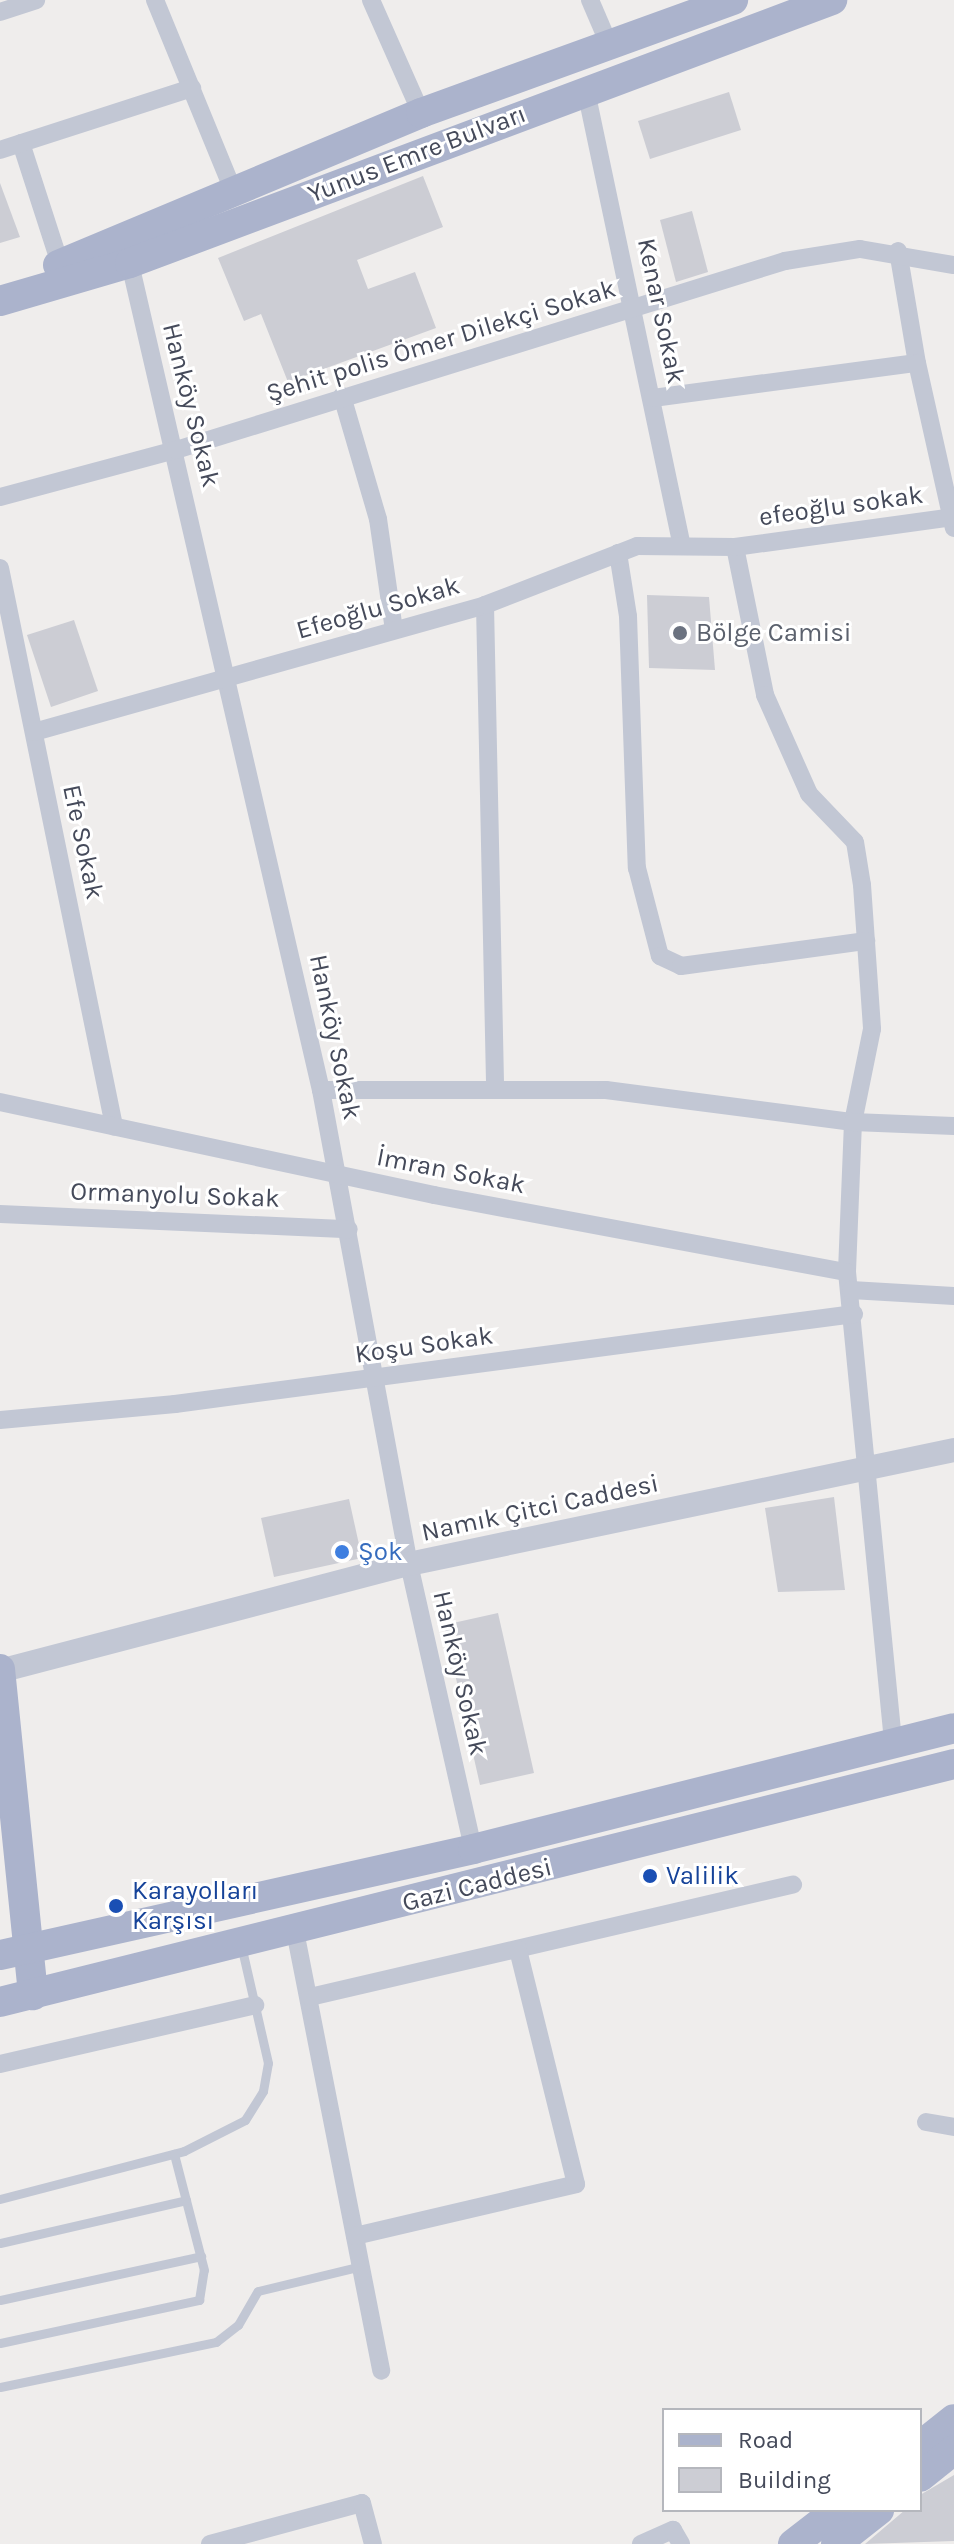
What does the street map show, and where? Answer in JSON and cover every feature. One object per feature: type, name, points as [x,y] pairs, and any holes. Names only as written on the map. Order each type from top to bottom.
[{"type":"main road","name":"Yunus Emre Bulvarı","points":[[0,280],[60,264],[128,252],[234,193],[421,113],[608,42],[733,0]]},
{"type":"main road","name":"Yunus Emre Bulvarı","points":[[0,301],[128,252],[586,91],[832,0]]},
{"type":"main road","points":[[0,1670],[33,1995]]},
{"type":"main road","name":"Gazi Caddesi","points":[[0,1955],[29,1944],[473,1849],[954,1728]]},
{"type":"main road","name":"Gazi Caddesi","points":[[0,2002],[241,1945],[954,1764]]},
{"type":"main road","points":[[922,2444],[954,2419]]},
{"type":"main road","points":[[922,2475],[954,2450]]},
{"type":"main road","points":[[793,2544],[834,2512]]},
{"type":"main road","points":[[836,2544],[876,2512]]},
{"type":"street","points":[[0,12],[36,0]]},
{"type":"street","points":[[155,0],[234,193]]},
{"type":"street","points":[[371,0],[421,113]]},
{"type":"street","points":[[590,0],[608,42]]},
{"type":"street","points":[[0,150],[192,88]]},
{"type":"street","name":"Kenar Sokak","points":[[586,91],[635,310],[681,541]]},
{"type":"street","points":[[21,143],[60,264]]},
{"type":"street","points":[[898,251],[917,363],[953,521]]},
{"type":"street","name":"Şehit polis Ömer Dilekçi Sokak","points":[[0,497],[176,450],[342,396],[824,252],[898,251],[954,265]]},
{"type":"street","name":"Hanköy Sokak","points":[[128,252],[230,677],[321,1090],[380,1377],[409,1564],[473,1849]]},
{"type":"street","points":[[653,398],[917,363]]},
{"type":"street","points":[[342,396],[378,519],[394,630]]},
{"type":"street","name":"efeoğlu sokak","points":[[735,547],[953,521]]},
{"type":"street","name":"Efeoğlu Sokak","points":[[34,732],[485,605],[618,553],[681,541],[735,547]]},
{"type":"street","points":[[735,547],[765,695],[809,794],[855,842],[872,1029],[853,1122],[849,1281],[870,1469],[893,1742]]},
{"type":"street","points":[[618,553],[628,616],[637,868],[660,956],[681,966],[866,941]]},
{"type":"street","name":"Efe Sokak","points":[[0,568],[114,1126]]},
{"type":"street","points":[[485,605],[495,1089]]},
{"type":"street","points":[[321,1090],[606,1090],[853,1122],[954,1126]]},
{"type":"street","name":"İmran Sokak","points":[[0,1102],[849,1281],[954,1296]]},
{"type":"street","name":"Ormanyolu Sokak","points":[[0,1214],[349,1229]]},
{"type":"street","name":"Koşu Sokak","points":[[0,1420],[380,1377],[854,1314]]},
{"type":"street","name":"Namık Çitci Caddesi","points":[[0,1670],[409,1564],[954,1450]]},
{"type":"street","points":[[310,1997],[793,1885]]},
{"type":"street","points":[[295,1931],[381,2371]]},
{"type":"street","points":[[355,2236],[576,2184],[518,1949]]},
{"type":"street","points":[[0,2064],[255,2005]]},
{"type":"street","points":[[926,2122],[954,2127]]},
{"type":"street","points":[[210,2544],[362,2503],[373,2544]]},
{"type":"street","points":[[641,2544],[673,2530],[681,2544]]},
{"type":"lane","points":[[0,2199],[174,2154],[235,2129],[259,2101],[268,2063],[241,1945]]},
{"type":"lane","points":[[0,2343],[199,2300],[201,2256],[174,2154]]},
{"type":"lane","points":[[0,2243],[186,2200]]},
{"type":"lane","points":[[0,2300],[201,2256]]},
{"type":"lane","points":[[0,2387],[216,2342],[238,2325],[258,2291],[361,2266]]},
{"type":"building","points":[[729,92],[741,130],[650,159],[638,121]]},
{"type":"building","points":[[423,176],[443,227],[357,260],[368,289],[415,272],[436,328],[288,382],[261,314],[244,321],[218,258]]},
{"type":"building","points":[[0,183],[20,237],[0,243]]},
{"type":"building","points":[[692,211],[708,272],[676,282],[660,220]]},
{"type":"building","name":"Bölge Camisi","points":[[647,595],[709,597],[715,670],[649,668]]},
{"type":"building","points":[[74,620],[98,691],[51,707],[27,635]]},
{"type":"building","points":[[834,1497],[845,1590],[778,1592],[765,1508]]},
{"type":"building","points":[[349,1499],[362,1558],[274,1577],[261,1518]]},
{"type":"building","points":[[498,1613],[534,1773],[480,1785],[444,1625]]},
{"type":"building","points":[[954,2475],[954,2541],[865,2544],[903,2512],[922,2512],[922,2494]]},
{"type":"place","name":"Bölge Camisi","points":[[680,633]]},
{"type":"place","name":"Şok","points":[[342,1552]]},
{"type":"place","name":"Valilik","points":[[650,1876]]},
{"type":"place","name":"Karayolları Karşısı","points":[[116,1906]]}]
